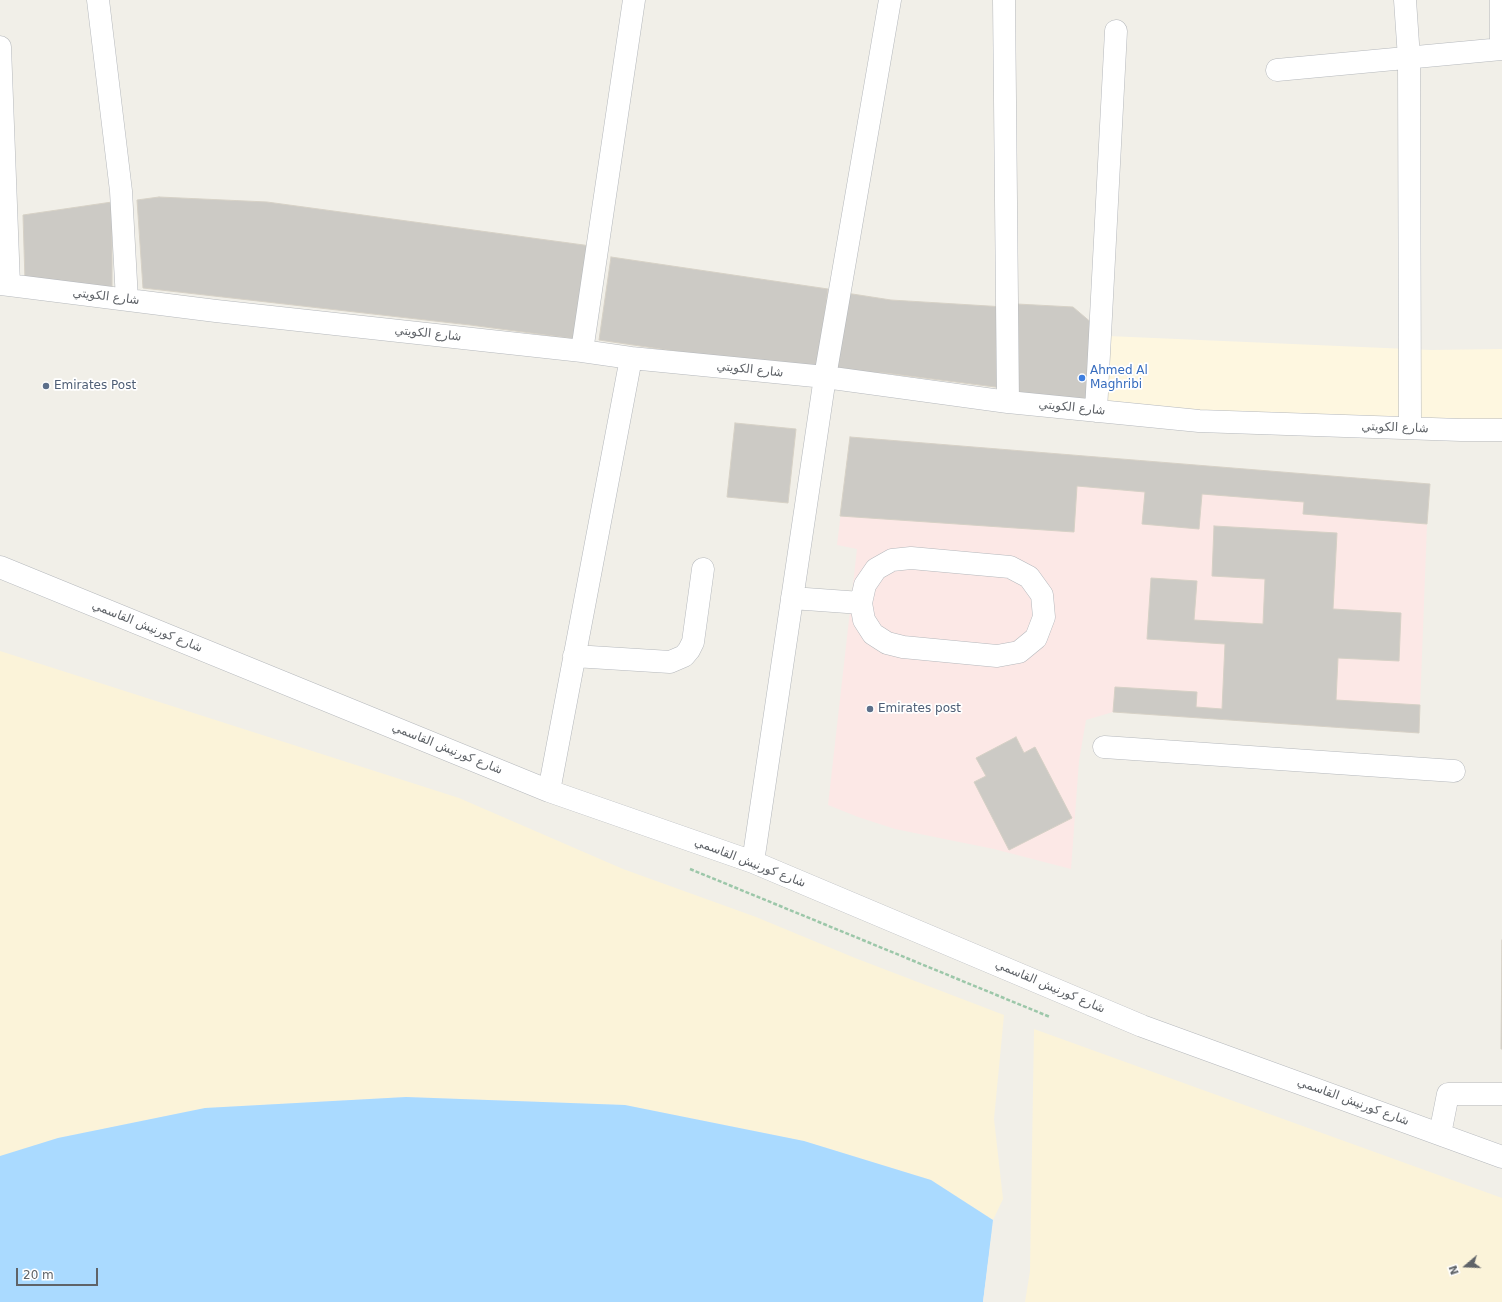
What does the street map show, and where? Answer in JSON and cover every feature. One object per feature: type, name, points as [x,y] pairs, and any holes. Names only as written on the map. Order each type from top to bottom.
[{"type":"street","points":[[98,0],[121,191],[127,300]]},
{"type":"street","points":[[582,351],[634,0]]},
{"type":"street","points":[[753,862],[825,377],[890,0]]},
{"type":"street","points":[[1004,0],[1008,402]]},
{"type":"street","points":[[1404,0],[1409,58],[1410,428]]},
{"type":"street","points":[[1277,70],[1502,49],[1500,0]]},
{"type":"street","points":[[1096,411],[1116,31]]},
{"type":"street","points":[[0,47],[4,285]]},
{"type":"street","name":"شارع الكويتي","points":[[4,285],[582,351],[631,358],[825,377],[1008,402],[1199,421],[1502,430]]},
{"type":"street","points":[[549,791],[631,358]]},
{"type":"street","points":[[911,558],[1010,567],[1029,577],[1038,589],[1042,595],[1044,617],[1036,638],[1019,652],[997,656],[903,647],[887,644],[873,634],[864,620],[861,603],[865,585],[876,569],[892,560],[911,558]]},
{"type":"street","name":"شارع كورنيش القاسمي","points":[[0,567],[549,791],[753,862],[1142,1026],[1502,1157]]},
{"type":"street","points":[[574,656],[670,662],[684,656],[693,642],[703,569]]},
{"type":"street","points":[[792,598],[861,603]]},
{"type":"street","points":[[1104,747],[1454,771]]},
{"type":"street","points":[[1440,1134],[1448,1094],[1502,1094]]},
{"type":"path","points":[[684,866],[1058,1020]]},
{"type":"shaded area","points":[[1108,336],[1431,350],[1502,349],[1502,430],[1103,408]]},
{"type":"shaded area","points":[[850,437],[1430,484],[1427,524],[1419,733],[1113,712],[1086,720],[1079,761],[1071,869],[994,849],[895,829],[828,805],[857,549],[837,545]]},
{"type":"sand","points":[[0,651],[459,798],[623,869],[756,917],[855,958],[1004,1015],[994,1119],[1003,1199],[993,1220],[931,1180],[804,1141],[625,1105],[406,1097],[206,1108],[58,1138],[0,1157]]},
{"type":"sand","points":[[1034,1029],[1502,1198],[1502,1302],[1025,1302],[1030,1271]]},
{"type":"water","points":[[406,1097],[625,1105],[804,1141],[931,1180],[993,1220],[983,1302],[0,1302],[0,1156],[58,1138],[205,1108]]},
{"type":"pier","points":[[994,1218],[995,1220],[985,1302],[983,1302]]},
{"type":"building","points":[[159,197],[267,202],[591,246],[576,339],[470,325],[143,288],[137,200]]},
{"type":"building","points":[[112,202],[112,292],[25,281],[23,215]]},
{"type":"building","points":[[611,257],[828,289],[817,372],[599,340]]},
{"type":"building","points":[[846,293],[891,300],[1005,307],[1003,388],[885,373],[833,372]]},
{"type":"building","points":[[1017,304],[1073,307],[1093,324],[1089,403],[1016,398]]},
{"type":"building","points":[[735,423],[796,429],[788,503],[727,497]]},
{"type":"building","points":[[850,437],[1430,484],[1427,524],[1303,514],[1304,502],[1202,494],[1199,529],[1142,524],[1145,492],[1077,486],[1074,532],[840,516]]},
{"type":"building","points":[[1214,526],[1337,533],[1333,609],[1401,613],[1399,661],[1338,658],[1336,700],[1420,705],[1419,733],[1113,712],[1115,687],[1197,692],[1196,707],[1222,709],[1225,644],[1147,639],[1151,578],[1197,581],[1194,620],[1263,624],[1265,579],[1212,576]]},
{"type":"building","points":[[1016,737],[1024,753],[1035,747],[1072,818],[1009,850],[974,782],[986,776],[976,758]]},
{"type":"building","points":[[1502,940],[1502,1049],[1501,1049]]},
{"type":"place","name":"Ahmed Al Maghribi","points":[[1082,378]]},
{"type":"place","name":"Emirates Post","points":[[46,386]]},
{"type":"place","name":"Emirates post","points":[[870,709]]}]
